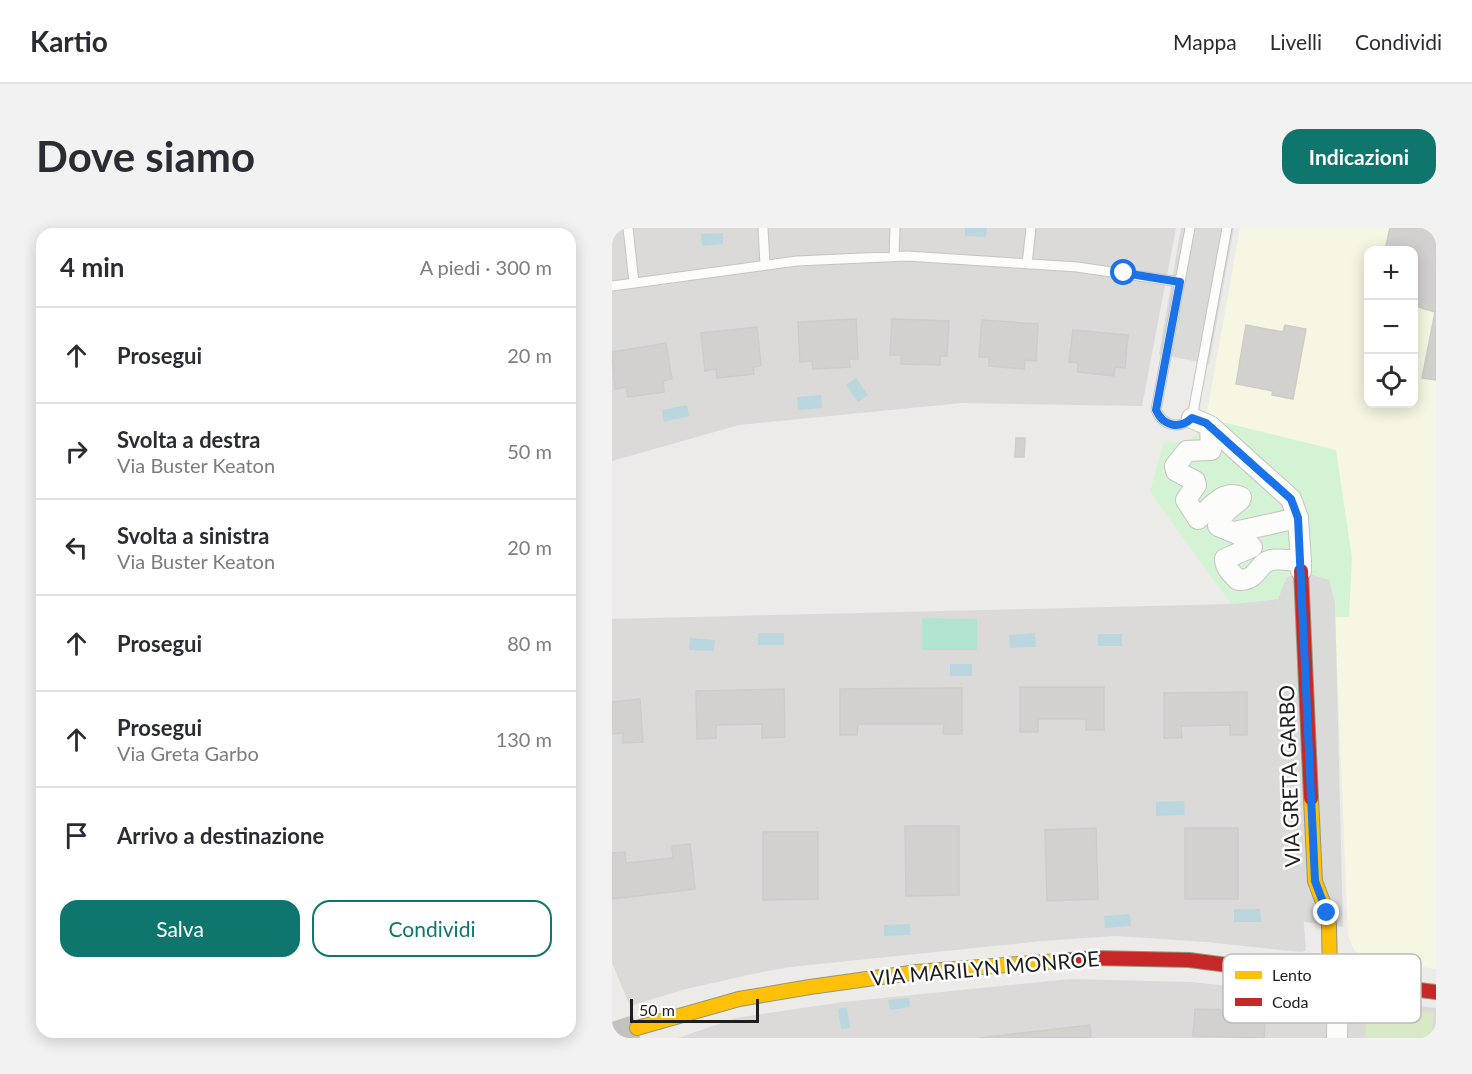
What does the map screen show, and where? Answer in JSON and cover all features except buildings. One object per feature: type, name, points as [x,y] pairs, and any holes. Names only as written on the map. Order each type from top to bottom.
[{"type":"street","points":[[1201,422],[1291,499],[1298,518],[1301,566],[1273,559],[1267,561],[1252,577],[1238,580],[1225,564],[1225,559],[1252,547],[1234,532],[1218,526],[1219,521],[1241,497],[1226,495],[1198,519],[1186,501],[1196,485],[1195,481],[1176,471],[1175,466],[1187,451],[1211,450],[1201,422]]},
{"type":"street","points":[[1234,532],[1298,518]]},
{"type":"street","name":"VIA GRETA GARBO","points":[[1301,566],[1315,881],[1327,913],[1332,954]]},
{"type":"street","name":"VIA MARILYN MONROE","points":[[637,1028],[739,999],[917,972],[1094,958],[1165,959],[1223,965]]},
{"type":"street","name":"VIA MARILYN MONROE","points":[[1421,990],[1436,992]]},
{"type":"street","points":[[1336,1023],[1337,1038]]},
{"type":"lane","points":[[628,228],[634,283]]},
{"type":"lane","points":[[763,228],[765,265]]},
{"type":"lane","points":[[894,256],[895,228]]},
{"type":"lane","points":[[1027,264],[1031,228]]},
{"type":"lane","points":[[1190,228],[1156,410],[1162,421],[1175,426],[1201,422],[1227,228]]},
{"type":"lane","points":[[612,286],[765,265],[894,256],[1101,270],[1180,282]]},
{"type":"shaded area","points":[[612,228],[1176,228],[1142,406],[961,403],[739,425],[612,461]]},
{"type":"shaded area","points":[[1181,228],[1234,228],[1209,364],[1159,354]]},
{"type":"shaded area","points":[[1240,228],[1436,228],[1436,969],[1421,967],[1421,954],[1360,954],[1354,950],[1348,936],[1335,617],[1349,617],[1206,418]]},
{"type":"shaded area","points":[[1301,571],[1330,580],[1335,602],[1343,927],[1291,920],[1278,599],[1286,578]]},
{"type":"shaded area","points":[[1278,599],[1306,951],[1115,936],[1042,941],[790,967],[686,989],[630,1006],[612,963],[612,619],[1231,604]]},
{"type":"shaded area","points":[[1069,979],[1191,982],[1223,985],[1223,1023],[1421,1023],[1421,1006],[1436,1008],[1436,1038],[678,1038],[736,1018],[843,1002]]},
{"type":"shaded area","points":[[1316,1023],[1357,1023],[1356,1038],[1317,1038]]},
{"type":"green space","points":[[1206,418],[1336,450],[1352,558],[1349,617],[1335,617],[1335,602],[1329,580],[1301,571],[1286,578],[1278,599],[1231,604],[1150,492],[1164,441],[1179,442],[1190,439],[1199,431]]},
{"type":"green space","points":[[922,618],[977,619],[977,650],[922,650]]},
{"type":"green space","points":[[1421,1012],[1433,1013],[1432,1038],[1365,1038],[1366,1023],[1421,1023]]},
{"type":"water","points":[[965,228],[987,228],[986,237],[965,236]]},
{"type":"water","points":[[723,233],[723,244],[702,246],[701,234]]},
{"type":"water","points":[[856,378],[868,395],[858,402],[846,385]]},
{"type":"water","points":[[821,395],[822,408],[798,410],[797,397]]},
{"type":"water","points":[[687,405],[689,416],[664,422],[662,410]]},
{"type":"water","points":[[758,633],[784,633],[784,645],[758,645]]},
{"type":"water","points":[[1035,633],[1036,647],[1010,648],[1009,635]]},
{"type":"water","points":[[1098,634],[1122,634],[1122,646],[1098,646]]},
{"type":"water","points":[[690,638],[715,640],[714,651],[689,650]]},
{"type":"water","points":[[950,664],[972,664],[972,676],[950,676]]},
{"type":"water","points":[[1184,801],[1185,815],[1156,816],[1156,802]]},
{"type":"water","points":[[1234,909],[1260,909],[1261,922],[1234,922]]},
{"type":"water","points":[[1130,914],[1131,926],[1105,928],[1104,916]]},
{"type":"water","points":[[910,924],[910,935],[884,936],[884,925]]},
{"type":"water","points":[[909,998],[910,1007],[890,1010],[888,1000]]},
{"type":"water","points":[[847,1007],[850,1028],[841,1029],[838,1009]]},
{"type":"tunnel","points":[[612,1036],[637,1028]]},
{"type":"traffic: slow","points":[[1311,798],[1315,881],[1327,913],[1330,954]]},
{"type":"traffic: slow","points":[[637,1028],[739,999],[810,987],[917,972],[1071,960]]},
{"type":"traffic: jam","points":[[1301,571],[1311,798]]},
{"type":"traffic: jam","points":[[1071,960],[1094,958],[1189,960],[1223,964]]},
{"type":"traffic: jam","points":[[1421,990],[1436,992]]},
{"type":"route","points":[[1124,273],[1180,282],[1156,410],[1158,416],[1162,421],[1175,426],[1183,425],[1192,418],[1206,423],[1291,499],[1298,518],[1315,881],[1327,913]]}]
